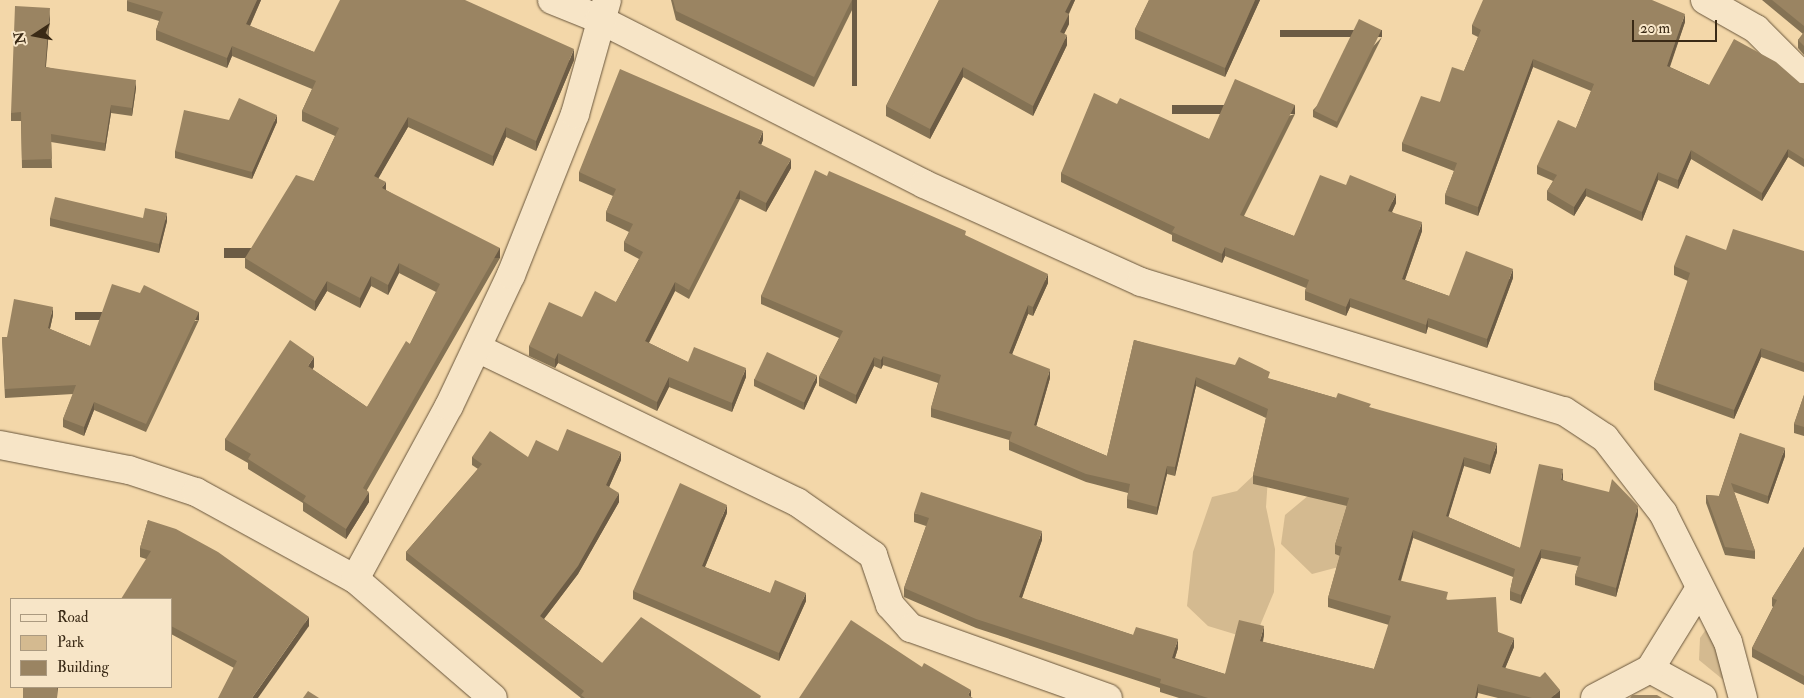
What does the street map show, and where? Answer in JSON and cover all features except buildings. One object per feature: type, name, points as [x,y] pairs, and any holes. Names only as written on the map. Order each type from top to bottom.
[{"type":"street","points":[[552,0],[603,10],[924,184],[1141,282],[1564,411],[1605,438],[1635,473],[1663,513],[1728,642],[1743,698]]},
{"type":"street","points":[[1705,0],[1756,29],[1804,77]]},
{"type":"street","points":[[355,579],[477,348],[511,276],[575,114],[603,10]]},
{"type":"street","points":[[477,348],[797,502],[873,555],[890,605],[911,628],[1108,698]]},
{"type":"street","points":[[0,445],[130,470],[196,492],[355,579],[493,698]]},
{"type":"street","points":[[1595,698],[1650,669],[1700,588]]},
{"type":"street","points":[[1650,669],[1703,698]]},
{"type":"green space","points":[[1255,474],[1268,477],[1266,507],[1275,549],[1274,592],[1254,640],[1208,626],[1187,606],[1193,552],[1212,497],[1237,491]]},
{"type":"green space","points":[[1315,490],[1351,493],[1350,564],[1312,574],[1281,544],[1285,515]]},
{"type":"green space","points":[[1712,621],[1743,696],[1699,660],[1700,638]]}]
